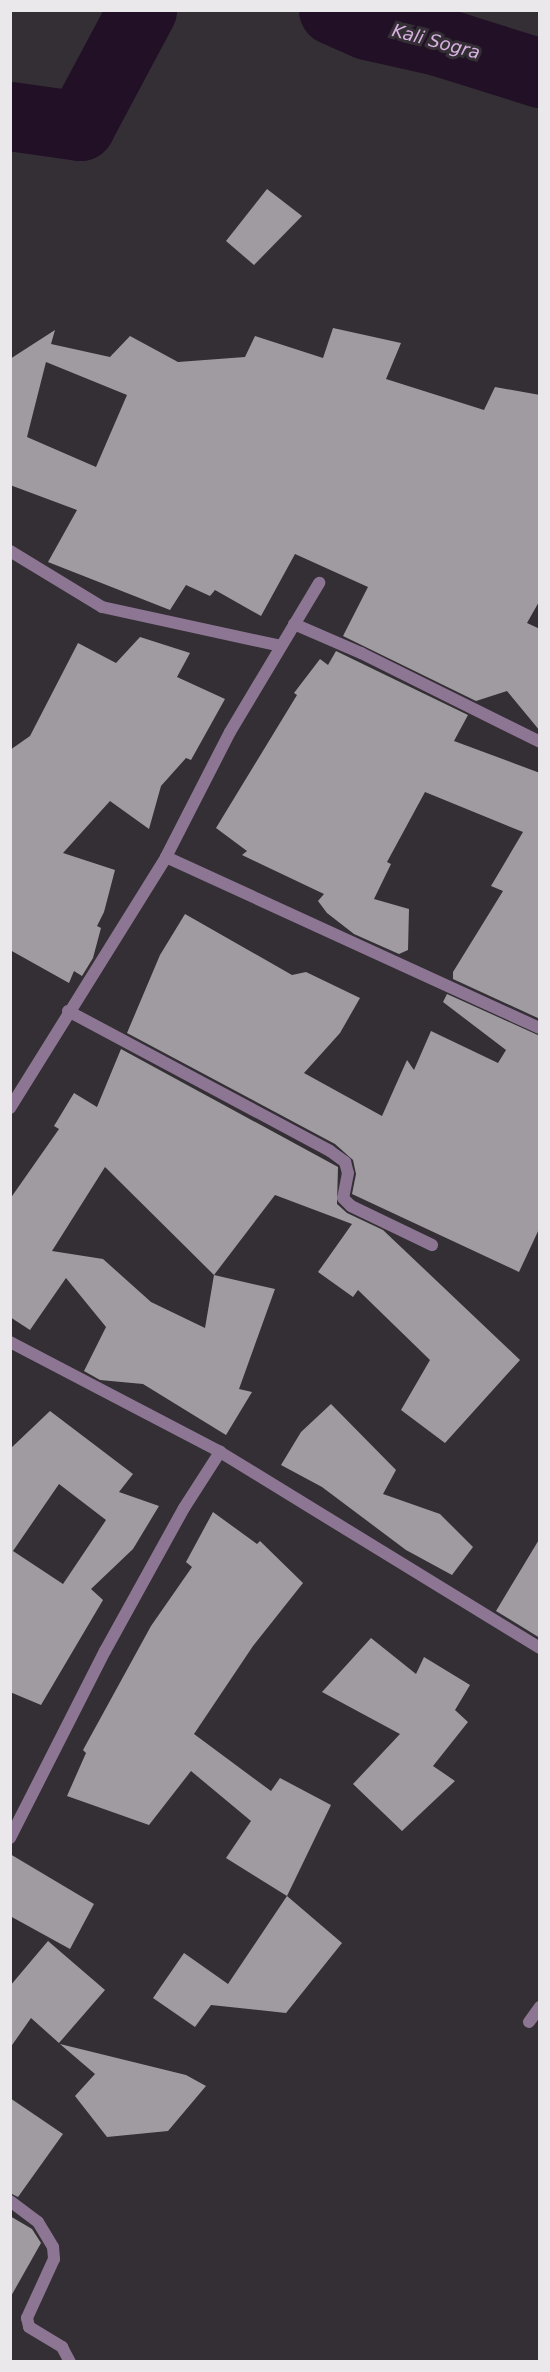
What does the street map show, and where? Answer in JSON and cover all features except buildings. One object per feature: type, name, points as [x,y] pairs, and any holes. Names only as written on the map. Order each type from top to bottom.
[{"type":"street","points":[[10,551],[102,607],[281,646]]},
{"type":"street","points":[[10,1108],[68,1011],[166,857],[230,732],[319,583]]},
{"type":"street","points":[[294,624],[361,652],[540,742]]},
{"type":"street","points":[[166,857],[540,1028]]},
{"type":"street","points":[[68,1011],[330,1151],[345,1162],[348,1173],[343,1198],[351,1206],[432,1245]]},
{"type":"street","points":[[10,1342],[220,1452],[540,1648]]},
{"type":"street","points":[[10,1838],[105,1651],[184,1508],[220,1452]]},
{"type":"street","points":[[529,2022],[540,2007]]},
{"type":"street","points":[[10,2201],[38,2222],[53,2247],[54,2259],[27,2318],[29,2327],[62,2347],[70,2361]]},
{"type":"waterway","name":"Kali Sogra","points":[[10,116],[80,126],[142,10]]},
{"type":"waterway","name":"Kali Sogra","points":[[333,10],[367,25],[438,41],[540,73]]}]
